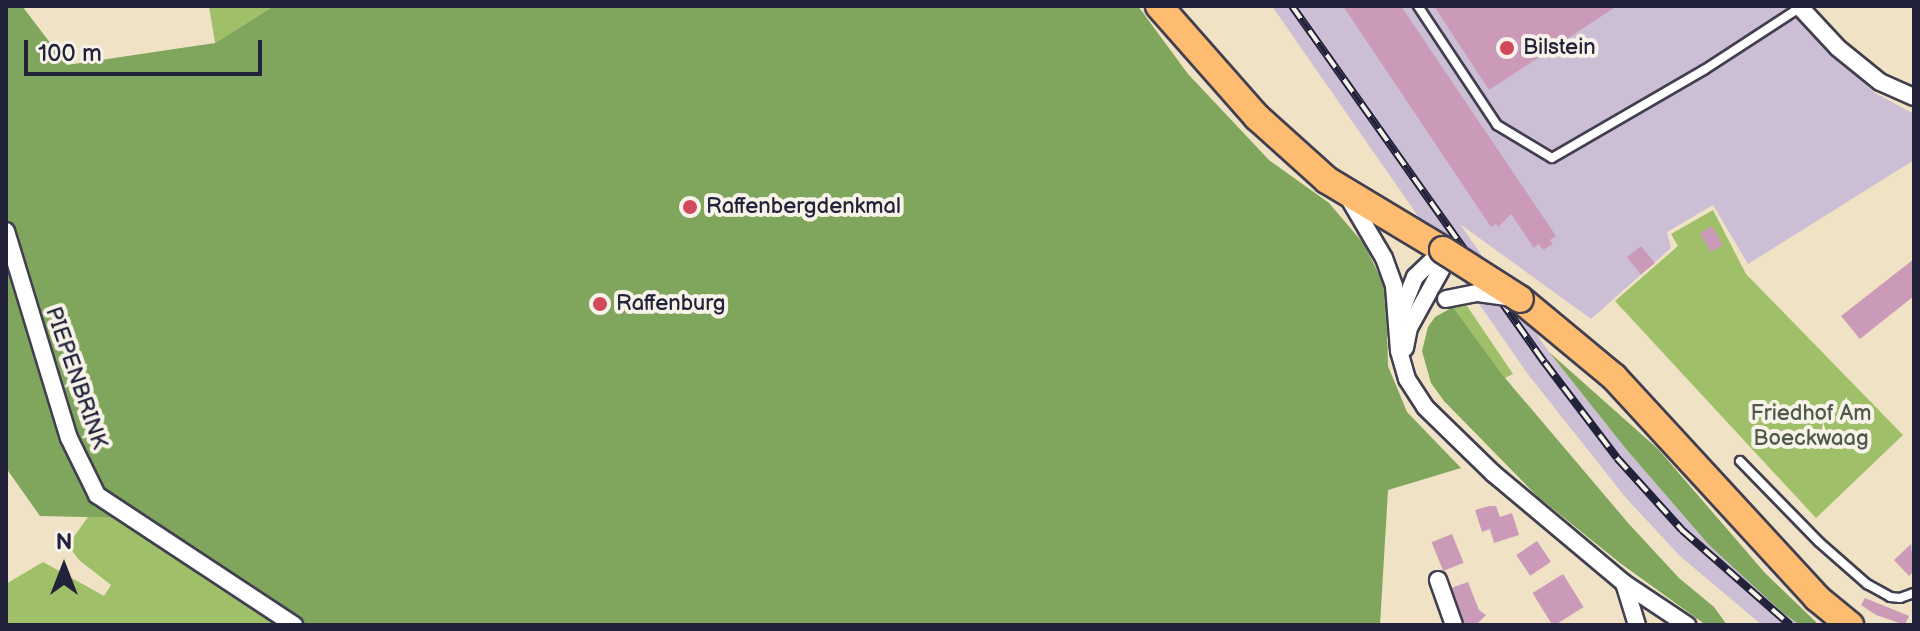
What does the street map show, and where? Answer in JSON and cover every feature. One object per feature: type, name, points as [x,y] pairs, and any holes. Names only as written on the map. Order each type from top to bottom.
[{"type":"main road","points":[[1159,6],[1257,117],[1343,190],[1391,222],[1434,258],[1520,299],[1569,336],[1657,420],[1793,573],[1850,625]]},
{"type":"street","points":[[1800,7],[1838,48],[1880,82],[1914,97]]},
{"type":"street","points":[[1343,190],[1384,258],[1394,286],[1402,361],[1407,379],[1425,407],[1494,474],[1624,583],[1687,625]]},
{"type":"street","name":"PIEPENBRINK","points":[[6,231],[69,438],[97,495],[294,625]]},
{"type":"street","points":[[1398,321],[1408,290],[1434,258]]},
{"type":"street","points":[[1402,361],[1409,328],[1435,283],[1434,258]]},
{"type":"street","points":[[1418,311],[1446,299],[1478,293],[1520,299]]},
{"type":"street","points":[[1438,580],[1454,625]]},
{"type":"street","points":[[1624,583],[1637,625]]},
{"type":"lane","points":[[1418,6],[1497,125],[1552,158],[1704,70],[1800,7]]},
{"type":"lane","points":[[1740,461],[1819,542],[1867,584],[1890,597],[1900,598],[1914,593]]},
{"type":"shaded area","points":[[1272,6],[1789,6],[1807,31],[1875,93],[1914,114],[1914,160],[1748,264],[1713,205],[1667,232],[1671,248],[1591,319],[1460,224],[1549,352],[1626,449],[1709,545],[1800,625],[1762,625],[1680,556],[1626,498],[1527,373]]},
{"type":"green space","points":[[6,6],[22,6],[67,65],[215,43],[274,6],[1138,6],[1188,74],[1269,160],[1329,203],[1364,244],[1386,289],[1388,366],[1407,412],[1461,468],[1388,490],[1380,625],[294,625],[128,518],[40,516],[6,468]]},
{"type":"green space","points":[[209,6],[274,6],[215,43]]},
{"type":"green space","name":"Friedhof Am Boeckwaag","points":[[1713,210],[1746,274],[1903,435],[1816,518],[1615,301],[1678,246],[1671,234]]},
{"type":"green space","points":[[1467,306],[1513,374],[1505,378],[1453,307]]},
{"type":"green space","points":[[1453,307],[1505,378],[1629,524],[1679,578],[1714,607],[1727,625],[1706,625],[1620,563],[1537,496],[1444,401],[1431,383],[1422,351],[1428,327],[1435,317]]},
{"type":"green space","points":[[1549,352],[1658,449],[1765,573],[1819,625],[1800,625],[1783,613],[1709,545],[1626,449]]},
{"type":"green space","points":[[88,517],[128,518],[294,625],[6,625],[6,584],[43,562],[104,596],[111,585],[79,560],[68,545]]},
{"type":"building","points":[[1343,6],[1401,6],[1556,236],[1550,240],[1553,244],[1543,250],[1539,244],[1534,248],[1511,214],[1498,227],[1496,224],[1491,227]]},
{"type":"building","name":"Bilstein","points":[[1434,6],[1617,6],[1489,90]]},
{"type":"building","points":[[1712,226],[1723,245],[1711,252],[1700,233]]},
{"type":"building","points":[[1641,246],[1655,263],[1641,274],[1627,257]]},
{"type":"building","points":[[1914,259],[1914,296],[1860,339],[1841,316]]},
{"type":"building","points":[[1496,506],[1500,517],[1512,513],[1519,535],[1494,543],[1490,529],[1482,532],[1475,510]]},
{"type":"building","points":[[1452,534],[1464,563],[1443,571],[1432,542]]},
{"type":"building","points":[[1537,541],[1551,562],[1530,576],[1516,555]]},
{"type":"building","points":[[1911,544],[1914,571],[1909,576],[1894,560]]},
{"type":"building","points":[[1563,574],[1584,607],[1552,625],[1532,593]]},
{"type":"building","points":[[1468,582],[1479,610],[1486,615],[1476,625],[1458,625],[1445,590]]},
{"type":"building","points":[[1865,598],[1909,616],[1905,625],[1876,615],[1861,605]]},
{"type":"railway","points":[[1292,6],[1545,363],[1617,458],[1682,530],[1790,625]]},
{"type":"place","name":"Bilstein","points":[[1507,48]]},
{"type":"place","name":"Raffenbergdenkmal","points":[[690,207]]},
{"type":"place","name":"Raffenburg","points":[[600,304]]}]
